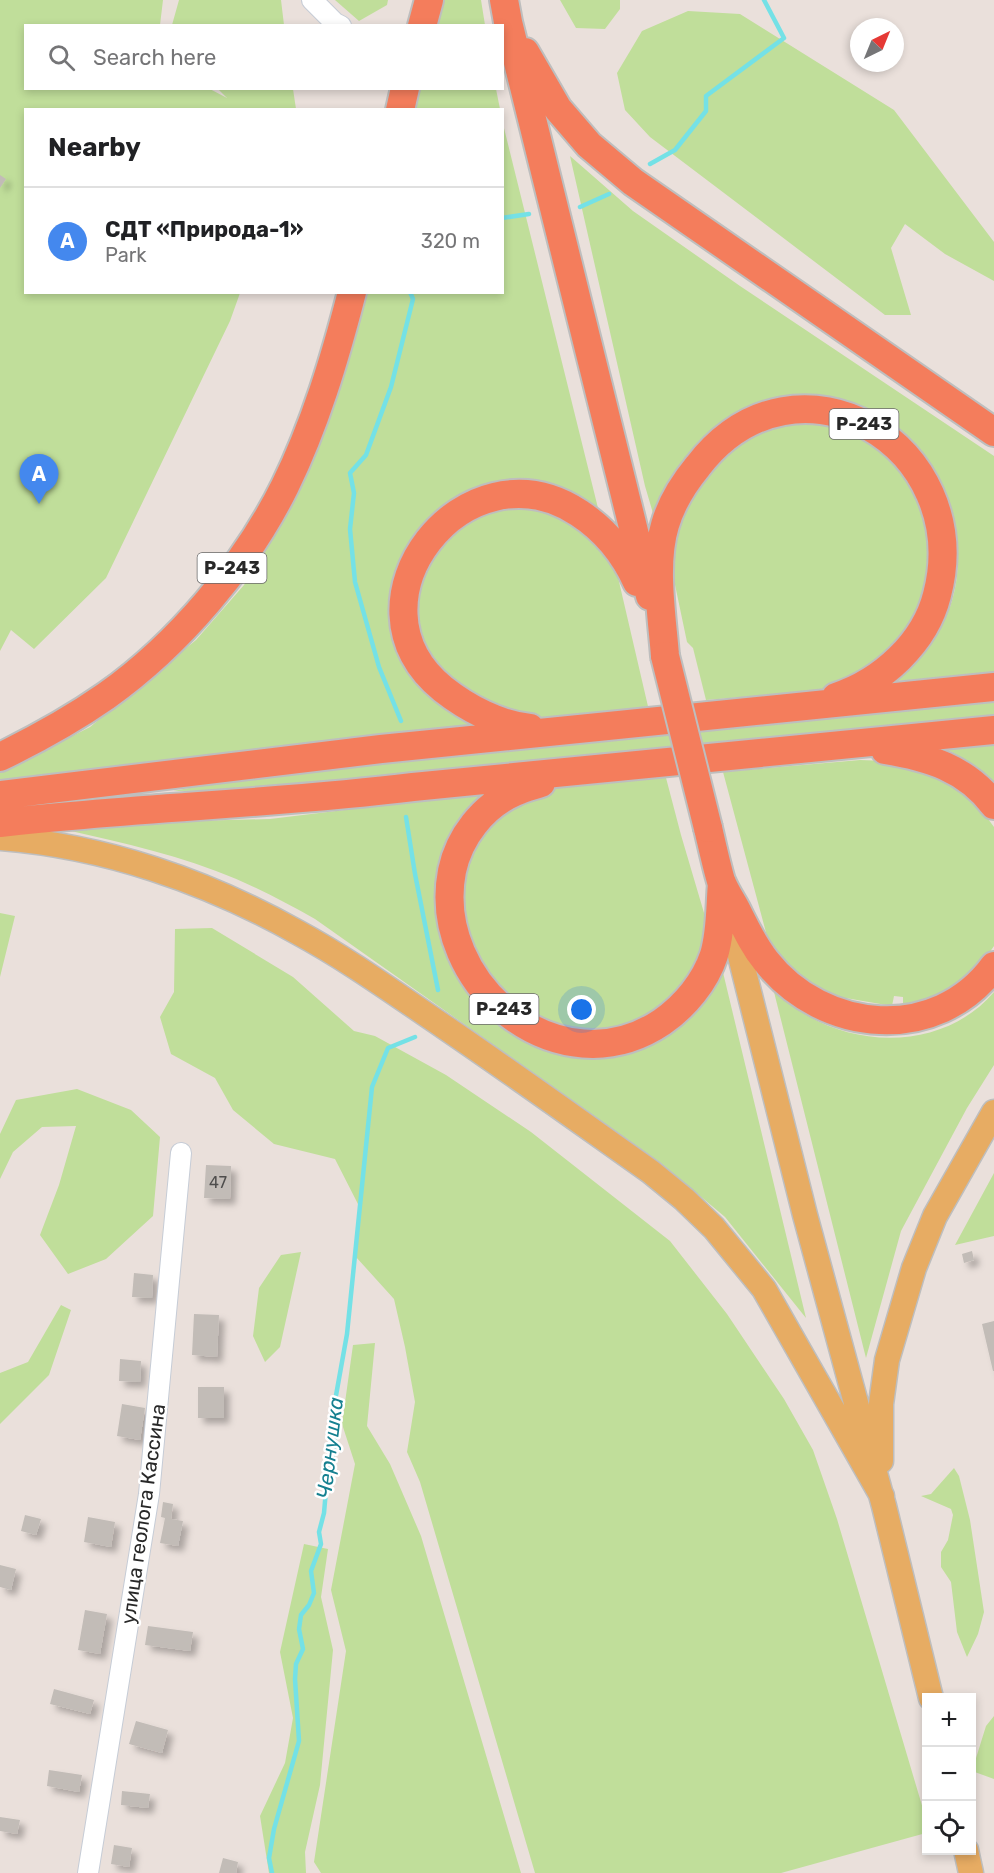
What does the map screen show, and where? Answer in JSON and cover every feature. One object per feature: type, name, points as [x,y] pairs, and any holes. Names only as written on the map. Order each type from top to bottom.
[{"type":"highway","points":[[423,24],[429,0]]},
{"type":"highway","name":"Р-243","points":[[506,11],[558,109],[589,145],[643,189],[994,432]]},
{"type":"highway","name":"Р-243","points":[[506,11],[722,883],[755,946],[781,977],[809,998],[848,1016],[892,1020],[933,1014],[952,1005],[971,991],[994,966]]},
{"type":"highway","points":[[400,108],[405,90]]},
{"type":"highway","name":"Р-243","points":[[0,757],[40,737],[108,694],[180,632],[238,562],[285,487],[305,441],[324,388],[351,294]]},
{"type":"highway","name":"Р-243","points":[[665,656],[660,582],[661,549],[665,526],[687,480],[707,454],[741,427],[766,416],[793,410],[817,410],[839,414],[868,425],[887,437],[920,472],[936,509],[942,534],[944,559],[934,605],[924,626],[910,646],[892,665],[853,692],[803,708]]},
{"type":"highway","name":"Р-243","points":[[565,730],[520,727],[489,717],[452,696],[435,683],[416,658],[409,643],[403,612],[408,578],[416,558],[427,541],[452,517],[480,501],[505,494],[540,496],[557,501],[591,521],[610,539],[636,579],[665,656]]},
{"type":"highway","name":"Р-243","points":[[0,795],[381,749],[994,687]]},
{"type":"highway","name":"Р-243","points":[[0,823],[77,814],[328,797],[994,730]]},
{"type":"highway","name":"Р-243","points":[[820,746],[878,749],[923,757],[947,765],[970,780],[994,805]]},
{"type":"highway","name":"Р-243","points":[[582,770],[515,792],[496,803],[469,830],[456,856],[450,885],[451,919],[459,950],[472,975],[493,1000],[517,1020],[562,1040],[590,1045],[615,1043],[646,1032],[674,1013],[695,990],[706,973],[714,954],[718,933],[722,883]]},
{"type":"main road","name":"Р-243","points":[[0,838],[55,844],[136,864],[216,892],[298,932],[431,1018],[651,1172],[714,1228],[764,1289],[882,1496]]},
{"type":"main road","name":"Р-243","points":[[722,883],[806,1215],[882,1496]]},
{"type":"main road","points":[[929,1693],[882,1496],[881,1404],[887,1359],[898,1317],[934,1216],[994,1112]]},
{"type":"main road","points":[[967,1855],[971,1873]]},
{"type":"street","points":[[312,0],[337,24]]},
{"type":"street","name":"улица геолога Кассина","points":[[88,1873],[149,1494],[181,1153]]},
{"type":"green space","points":[[0,0],[163,0],[160,24],[24,24],[24,90],[212,90],[227,98],[219,90],[293,90],[296,108],[24,108],[24,294],[240,294],[230,321],[106,578],[34,649],[11,630],[0,651]]},
{"type":"green space","points":[[179,0],[281,0],[284,24],[172,24]]},
{"type":"green space","points":[[335,0],[388,0],[387,5],[359,21]]},
{"type":"green space","points":[[439,0],[481,0],[485,24],[433,24]]},
{"type":"green space","points":[[560,0],[620,0],[620,9],[605,29],[576,28]]},
{"type":"green space","points":[[688,11],[740,14],[894,110],[994,242],[994,281],[945,254],[905,224],[891,248],[911,315],[885,315],[650,137],[625,110],[617,73],[642,31]]},
{"type":"green space","points":[[416,90],[496,90],[500,108],[412,108]]},
{"type":"green space","points":[[504,128],[598,508],[539,486],[464,495],[393,620],[501,728],[0,783],[0,773],[90,727],[196,640],[244,585],[279,526],[365,294],[504,294]]},
{"type":"green space","points":[[570,156],[633,211],[740,286],[994,456],[994,674],[895,681],[934,638],[949,610],[956,586],[958,561],[956,535],[942,482],[932,467],[916,447],[890,424],[861,407],[831,398],[800,395],[769,400],[739,411],[711,430],[687,455],[673,478],[655,520],[645,486]]},
{"type":"green space","points":[[800,423],[826,425],[849,431],[887,452],[917,492],[930,538],[924,591],[912,620],[896,644],[874,666],[826,690],[706,700],[693,648],[687,642],[674,580],[674,534],[693,489],[741,441],[776,427]]},
{"type":"green space","points":[[519,503],[588,529],[617,573],[650,715],[544,721],[462,694],[414,631],[417,580],[457,524]]},
{"type":"green space","points":[[994,698],[994,719],[279,790],[173,791],[270,773]]},
{"type":"green space","points":[[994,741],[994,782],[963,758],[942,747]]},
{"type":"green space","points":[[860,760],[887,761],[936,774],[974,800],[994,827],[994,946],[980,966],[967,978],[926,1002],[903,1005],[903,997],[894,996],[892,1006],[828,995],[788,970],[768,940],[723,772]]},
{"type":"green space","points":[[665,774],[707,923],[708,941],[694,978],[650,1020],[583,1035],[515,1007],[469,951],[462,932],[463,865],[492,820],[543,790],[568,783]]},
{"type":"green space","points":[[500,791],[452,845],[466,983],[599,1053],[721,964],[806,1318],[725,1217],[661,1163],[315,919],[254,887],[195,864],[131,845],[44,825],[270,819]]},
{"type":"green space","points":[[0,913],[15,916],[0,977]]},
{"type":"green space","points":[[212,928],[293,977],[354,1031],[375,1036],[446,1075],[531,1132],[670,1241],[727,1314],[784,1399],[813,1450],[837,1519],[922,1806],[922,1834],[781,1873],[535,1873],[420,1482],[407,1452],[415,1402],[405,1347],[394,1299],[356,1257],[360,1208],[335,1159],[274,1144],[233,1110],[215,1078],[171,1054],[160,1017],[174,992],[175,929]]},
{"type":"green space","points":[[773,988],[796,1008],[823,1024],[853,1033],[884,1038],[914,1036],[944,1028],[971,1013],[994,992],[994,1065],[967,1108],[901,1231],[866,1358]]},
{"type":"green space","points":[[77,1089],[131,1110],[160,1137],[153,1216],[106,1259],[68,1274],[40,1235],[59,1185],[76,1126],[42,1127],[13,1152],[0,1179],[0,1134],[16,1100]]},
{"type":"green space","points":[[994,1173],[994,1236],[955,1245]]},
{"type":"green space","points":[[301,1252],[280,1347],[265,1362],[253,1336],[259,1288],[281,1255]]},
{"type":"green space","points":[[61,1305],[71,1310],[49,1375],[0,1424],[0,1373],[28,1362]]},
{"type":"green space","points":[[375,1343],[367,1426],[390,1464],[421,1536],[521,1873],[321,1873],[314,1862],[346,1651],[331,1590],[355,1464],[342,1424],[353,1345]]},
{"type":"green space","points":[[954,1468],[959,1476],[970,1520],[984,1612],[978,1634],[967,1657],[957,1632],[951,1582],[941,1567],[941,1552],[948,1540],[953,1515],[951,1509],[921,1496],[931,1494]]},
{"type":"green space","points":[[304,1544],[328,1549],[321,1597],[333,1650],[320,1785],[305,1852],[306,1873],[269,1873],[260,1816],[285,1763],[293,1718],[280,1652]]},
{"type":"green space","points":[[994,1716],[994,1779],[976,1772],[976,1758],[986,1726]]},
{"type":"building","points":[[0,175],[6,179],[0,188]]},
{"type":"building","points":[[206,1165],[231,1166],[230,1199],[204,1198]]},
{"type":"building","points":[[972,1251],[974,1260],[964,1263],[962,1254]]},
{"type":"building","points":[[134,1273],[153,1275],[152,1298],[132,1297]]},
{"type":"building","points":[[194,1314],[219,1315],[217,1357],[192,1355]]},
{"type":"building","points":[[994,1321],[994,1371],[993,1371],[982,1324]]},
{"type":"building","points":[[120,1359],[141,1361],[140,1382],[119,1381]]},
{"type":"building","points":[[198,1387],[224,1387],[224,1418],[198,1418]]},
{"type":"building","points":[[122,1404],[145,1408],[140,1440],[117,1436]]},
{"type":"building","points":[[163,1502],[173,1504],[171,1519],[183,1521],[178,1546],[160,1543],[165,1518],[161,1517]]},
{"type":"building","points":[[25,1515],[41,1519],[36,1535],[21,1531]]},
{"type":"building","points":[[88,1517],[115,1522],[111,1547],[84,1542]]},
{"type":"building","points":[[0,1565],[16,1569],[11,1590],[0,1587]]},
{"type":"building","points":[[85,1610],[107,1614],[100,1654],[78,1650]]},
{"type":"building","points":[[148,1626],[193,1632],[190,1651],[145,1645]]},
{"type":"building","points":[[54,1689],[94,1700],[90,1714],[50,1704]]},
{"type":"building","points":[[136,1721],[168,1730],[162,1753],[129,1744]]},
{"type":"building","points":[[49,1770],[82,1775],[79,1792],[47,1786]]},
{"type":"building","points":[[122,1791],[150,1794],[148,1808],[121,1805]]},
{"type":"building","points":[[0,1817],[20,1820],[17,1834],[0,1831]]},
{"type":"building","points":[[114,1845],[132,1848],[129,1867],[111,1864]]},
{"type":"building","points":[[223,1858],[238,1862],[236,1873],[219,1873]]},
{"type":"waterway","points":[[650,164],[675,150],[706,111],[706,96],[784,38],[764,0]]},
{"type":"waterway","points":[[580,207],[609,194]]},
{"type":"waterway","points":[[504,218],[529,214]]},
{"type":"waterway","points":[[401,721],[379,667],[355,582],[350,529],[354,493],[350,473],[366,455],[391,387],[413,299],[411,294]]},
{"type":"waterway","points":[[406,817],[438,990]]},
{"type":"waterway","name":"Чернушка","points":[[272,1873],[269,1858],[274,1829],[299,1741],[295,1679],[296,1664],[303,1649],[299,1629],[301,1615],[309,1605],[314,1593],[311,1571],[321,1544],[319,1532],[334,1450],[335,1401],[347,1334],[372,1087],[388,1048],[415,1037]]},
{"type":"place","name":"СДТ «Природа-1»","points":[[39,504]]}]
